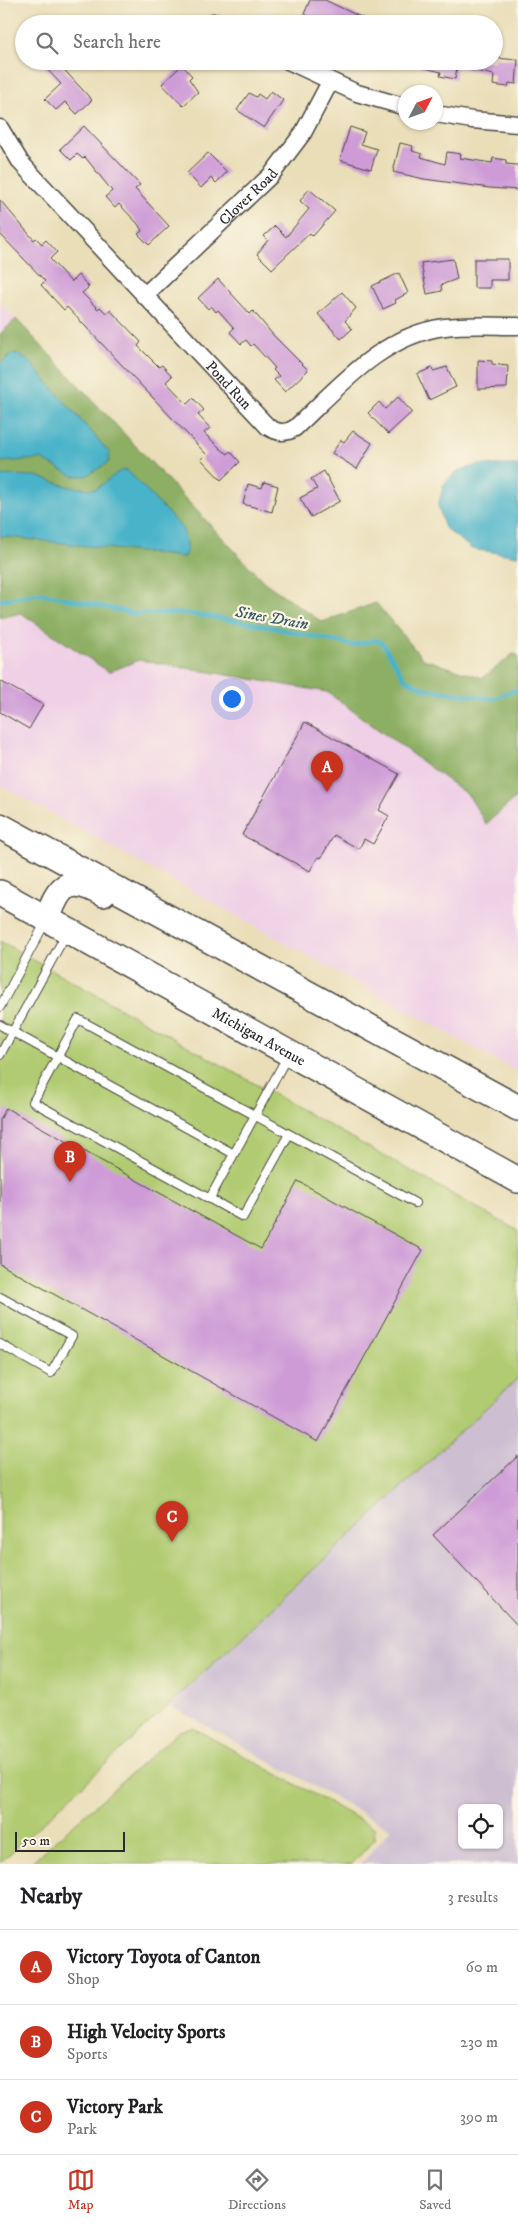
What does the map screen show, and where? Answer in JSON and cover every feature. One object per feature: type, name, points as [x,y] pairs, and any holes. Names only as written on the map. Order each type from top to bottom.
[{"type":"main road","points":[[0,826],[518,1108]]},
{"type":"main road","points":[[57,925],[56,895],[62,889],[75,884],[99,892],[223,961],[240,956]]},
{"type":"main road","name":"Michigan Avenue","points":[[0,893],[518,1180]]},
{"type":"street","points":[[306,70],[330,82],[398,104]]},
{"type":"street","name":"Clover Road","points":[[144,296],[272,174],[303,133],[330,82]]},
{"type":"street","points":[[443,115],[518,124]]},
{"type":"street","name":"Pond Run","points":[[0,128],[22,163],[144,296],[268,427],[283,433],[295,428],[366,362],[400,340],[444,327],[518,326]]},
{"type":"lane","points":[[0,1008],[57,925]]},
{"type":"lane","points":[[0,1055],[13,1032],[57,925]]},
{"type":"lane","points":[[288,1134],[243,1217],[33,1102],[78,1019],[415,1203]]},
{"type":"lane","points":[[0,1025],[234,1154]]},
{"type":"lane","points":[[210,1198],[289,1053]]},
{"type":"lane","points":[[0,1297],[72,1336],[52,1373],[0,1344]]},
{"type":"shaded area","points":[[0,302],[16,319],[0,334]]},
{"type":"shaded area","points":[[21,595],[336,672],[518,748],[518,1072],[0,785],[0,614]]},
{"type":"shaded area","points":[[518,1378],[518,1864],[361,1864],[391,1829],[169,1705]]},
{"type":"green space","points":[[16,319],[264,582],[322,622],[376,603],[423,659],[483,678],[513,654],[518,655],[518,796],[486,824],[469,796],[327,692],[139,660],[109,672],[21,613],[0,618],[0,334]]},
{"type":"green space","points":[[0,941],[518,1231],[518,1378],[0,1863]]},
{"type":"green space","points":[[193,1728],[375,1828],[374,1840],[352,1864],[29,1864],[179,1731]]},
{"type":"water","points":[[16,353],[29,361],[109,452],[109,462],[86,476],[73,476],[41,459],[0,462],[0,364],[10,355]]},
{"type":"water","points":[[477,465],[518,465],[518,556],[472,549],[445,528],[438,506],[444,484],[457,471]]},
{"type":"water","points":[[127,470],[182,528],[188,547],[184,557],[0,536],[0,475],[36,476],[70,487],[96,489],[120,471]]},
{"type":"building","points":[[310,0],[325,0],[356,15],[306,15],[304,14]]},
{"type":"building","points":[[503,59],[518,60],[516,84],[509,83],[508,87],[493,85],[494,75],[471,70],[503,70]]},
{"type":"building","points":[[48,70],[64,70],[92,100],[77,114],[65,102],[56,110],[45,99],[61,84]]},
{"type":"building","points":[[177,70],[187,70],[192,76],[189,79],[198,92],[183,106],[162,84]]},
{"type":"building","points":[[433,70],[456,70],[455,79],[440,76],[441,72]]},
{"type":"building","points":[[271,91],[283,100],[264,128],[237,110],[249,93],[256,97],[258,94],[265,99]]},
{"type":"building","points":[[84,126],[140,185],[135,189],[169,226],[149,245],[138,234],[142,231],[138,224],[119,204],[115,208],[105,197],[112,191],[85,157],[83,159],[77,154],[71,160],[60,149]]},
{"type":"building","points":[[350,127],[365,132],[361,144],[377,149],[371,169],[340,160]]},
{"type":"building","points":[[400,143],[413,146],[412,151],[422,154],[421,157],[445,164],[447,152],[461,154],[460,158],[492,163],[493,158],[506,160],[506,164],[517,165],[518,190],[424,179],[393,172]]},
{"type":"building","points":[[208,153],[227,172],[216,183],[211,178],[201,188],[187,173]]},
{"type":"building","points":[[309,189],[335,211],[313,236],[310,233],[272,269],[257,254],[268,240],[264,236],[275,226],[286,237],[309,209],[300,201]]},
{"type":"building","points":[[0,200],[34,240],[36,238],[42,244],[46,240],[57,252],[50,259],[71,282],[78,275],[89,287],[82,293],[98,309],[100,307],[106,313],[110,310],[141,342],[138,346],[159,367],[162,365],[172,376],[166,382],[187,404],[193,398],[204,410],[198,415],[210,428],[204,433],[228,454],[230,451],[240,462],[221,480],[201,459],[206,454],[67,307],[64,310],[41,285],[45,281],[0,234]]},
{"type":"building","points":[[453,259],[457,279],[441,285],[442,291],[427,294],[421,263]]},
{"type":"building","points":[[474,259],[508,259],[508,280],[490,280],[490,288],[474,288]]},
{"type":"building","points":[[399,273],[408,293],[395,300],[396,303],[383,309],[372,286]]},
{"type":"building","points":[[218,279],[250,314],[253,311],[274,336],[308,370],[285,392],[274,380],[279,376],[273,370],[275,368],[253,344],[251,346],[246,340],[241,344],[230,332],[234,328],[218,310],[216,312],[211,306],[208,309],[198,298]]},
{"type":"building","points":[[342,292],[356,308],[345,321],[352,329],[341,339],[318,314]]},
{"type":"building","points":[[478,360],[492,361],[492,364],[508,366],[507,388],[478,389]]},
{"type":"building","points":[[447,367],[456,387],[429,400],[417,374],[432,368],[433,371]]},
{"type":"building","points":[[398,397],[412,412],[388,434],[368,413],[379,402],[385,409]]},
{"type":"building","points":[[353,431],[372,443],[357,469],[332,453],[341,440],[344,442]]},
{"type":"building","points":[[324,471],[340,501],[311,517],[300,498],[317,489],[311,479]]},
{"type":"building","points":[[264,482],[278,486],[272,512],[243,504],[248,484],[262,488]]},
{"type":"building","points":[[0,681],[43,705],[29,729],[0,712]]},
{"type":"building","points":[[305,722],[399,774],[379,810],[389,816],[373,844],[364,839],[359,849],[334,835],[321,858],[318,857],[310,871],[242,835]]},
{"type":"building","points":[[6,1108],[261,1249],[298,1181],[423,1250],[318,1442],[0,1264],[0,1120]]},
{"type":"building","points":[[518,1456],[518,1626],[433,1535]]},
{"type":"waterway","name":"Sines Drain","points":[[0,600],[42,593],[136,614],[184,613],[251,623],[353,645],[377,640],[383,644],[405,679],[426,689],[493,699],[518,689]]},
{"type":"place","name":"Victory Toyota of Canton","points":[[327,792]]},
{"type":"place","name":"High Velocity Sports","points":[[70,1182]]},
{"type":"place","name":"Victory Park","points":[[172,1542]]}]
